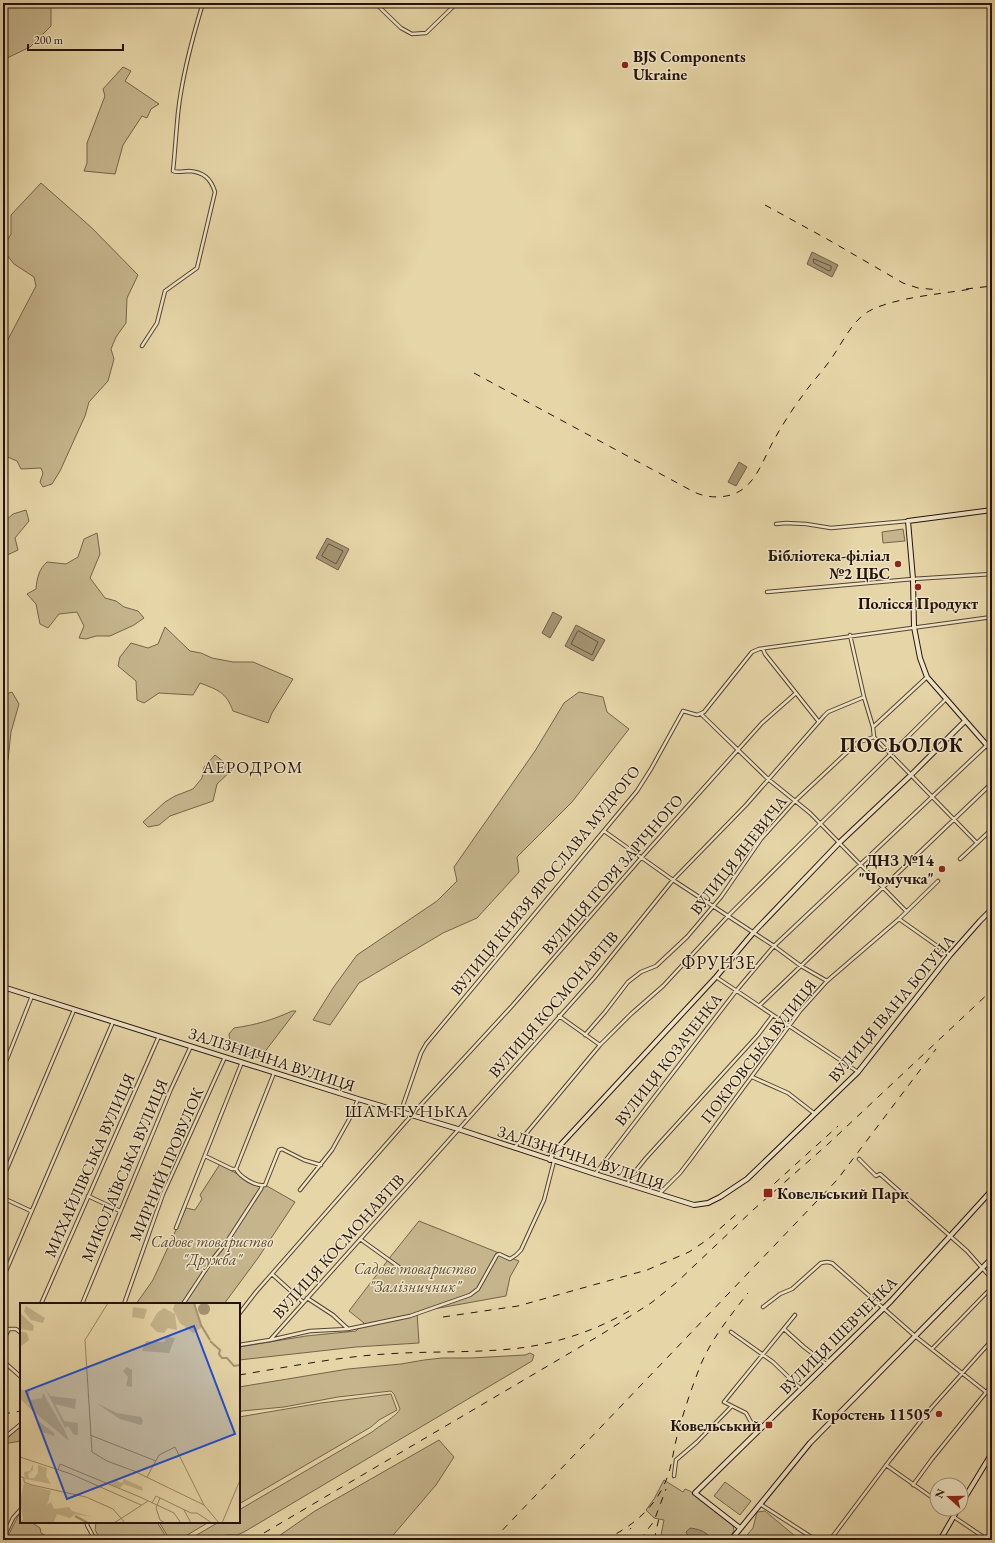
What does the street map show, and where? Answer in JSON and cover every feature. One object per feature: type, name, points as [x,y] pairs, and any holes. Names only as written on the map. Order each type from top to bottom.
[{"type":"street","points":[[142,346],[157,323],[165,291],[197,268],[215,192],[212,183],[204,176],[190,171],[173,172],[181,90],[203,3]]},
{"type":"street","points":[[375,3],[401,28],[412,34],[426,33],[457,3]]},
{"type":"street","points":[[776,524],[806,524],[831,528],[908,521],[992,510]]},
{"type":"street","points":[[908,521],[913,579],[914,628],[920,658],[927,677],[992,751]]},
{"type":"street","points":[[767,592],[913,579],[992,574]]},
{"type":"street","points":[[906,911],[810,813],[768,779],[701,714],[748,655],[755,650],[850,635],[992,617]]},
{"type":"street","points":[[850,635],[864,697],[873,727],[874,737],[977,843]]},
{"type":"street","points":[[763,648],[765,654],[819,722]]},
{"type":"street","points":[[873,727],[927,677]]},
{"type":"street","name":"ВУЛИЦЯ ІГОРЯ ЗАРІЧНОГО","points":[[240,1313],[272,1274],[412,1115],[512,1006],[641,858],[762,723],[796,693]]},
{"type":"street","name":"ВУЛИЦЯ КОСМОНАВТІВ","points":[[270,1340],[598,973],[673,880],[736,816],[828,712],[864,697]]},
{"type":"street","points":[[514,1148],[519,1140],[600,1045],[631,1014],[663,986],[728,916],[946,700]]},
{"type":"street","name":"ВУЛИЦЯ КНЯЗЯ ЯРОСЛАВА МУДРОГО","points":[[401,1111],[421,1053],[426,1044],[645,780],[683,711],[692,715],[701,714]]},
{"type":"street","points":[[240,1345],[310,1331],[348,1329],[410,1316],[470,1294],[478,1289],[496,1255],[499,1254],[510,1258],[521,1250],[544,1200],[553,1153],[716,977],[753,933],[840,843],[911,775],[965,720]]},
{"type":"street","name":"ВУЛИЦЯ ЯНЕВИЧА","points":[[585,1035],[628,982],[641,972],[656,966],[665,959],[687,936],[713,906],[761,839],[795,801],[857,743],[874,737]]},
{"type":"street","name":"ВУЛИЦЯ КОЗАЧЕНКА","points":[[595,1174],[736,991],[774,946],[860,864],[933,798],[987,745]]},
{"type":"street","points":[[759,1006],[992,783]]},
{"type":"street","points":[[960,859],[992,829]]},
{"type":"street","points":[[604,831],[673,880],[774,946],[801,966],[828,981]]},
{"type":"street","name":"ПОКРОВСЬКА ВУЛИЦЯ","points":[[658,1194],[690,1160],[813,995],[899,919],[938,881]]},
{"type":"street","name":"ВУЛИЦЯ ІВАНА БОГУНА","points":[[694,1205],[708,1203],[747,1179],[816,1114],[858,1072],[950,955],[980,920],[992,909]]},
{"type":"street","points":[[899,919],[950,955]]},
{"type":"street","points":[[716,977],[858,1072]]},
{"type":"street","name":"ЗАЛІЗНИЧНА ВУЛИЦЯ","points":[[3,987],[274,1073],[401,1111],[694,1205]]},
{"type":"street","points":[[3,1069],[32,996]]},
{"type":"street","points":[[3,1178],[74,1009]]},
{"type":"street","points":[[628,1185],[629,1179],[646,1158],[758,1035],[773,1015]]},
{"type":"street","points":[[559,1016],[600,1045]]},
{"type":"street","points":[[3,1278],[113,1022]]},
{"type":"street","name":"МИХАЙЛІВСЬКА ВУЛИЦЯ","points":[[41,1303],[159,1036]]},
{"type":"street","name":"МИКОЛАЇВСЬКА ВУЛИЦЯ","points":[[82,1303],[191,1046]]},
{"type":"street","name":"МИРНИЙ ПРОВУЛОК","points":[[124,1303],[163,1194],[225,1057]]},
{"type":"street","points":[[176,1228],[242,1062]]},
{"type":"street","points":[[236,1170],[274,1073]]},
{"type":"street","points":[[752,1077],[788,1093],[816,1114]]},
{"type":"street","points":[[300,1190],[332,1150],[351,1116],[358,1099]]},
{"type":"street","points":[[184,1303],[236,1227],[262,1186],[267,1182],[279,1150],[282,1149],[304,1160],[321,1165]]},
{"type":"street","points":[[205,1156],[236,1170],[242,1176],[262,1186]]},
{"type":"street","points":[[859,1159],[876,1176],[880,1174],[967,1251],[992,1279]]},
{"type":"street","name":"ВУЛИЦЯ ШЕВЧЕНКА","points":[[740,1528],[695,1493],[883,1309],[992,1190]]},
{"type":"street","points":[[88,1196],[120,1211]]},
{"type":"street","points":[[3,1198],[31,1211]]},
{"type":"street","points":[[360,1239],[399,1268]]},
{"type":"street","points":[[730,1540],[810,1443],[992,1258]]},
{"type":"street","points":[[763,1307],[780,1294],[792,1290],[821,1263],[832,1263],[915,1336],[986,1392]]},
{"type":"street","points":[[272,1274],[303,1302]]},
{"type":"street","points":[[932,1349],[992,1287]]},
{"type":"street","points":[[307,1298],[333,1316],[348,1329]]},
{"type":"street","points":[[759,1430],[751,1422],[746,1413],[724,1402],[795,1315]]},
{"type":"street","points":[[3,1356],[6,1332],[12,1328],[20,1332]]},
{"type":"street","points":[[784,1329],[826,1364]]},
{"type":"street","points":[[731,1332],[773,1362],[800,1389]]},
{"type":"street","points":[[830,1540],[886,1465],[932,1408],[962,1372],[992,1340]]},
{"type":"street","points":[[3,1361],[20,1376]]},
{"type":"street","points":[[913,1485],[932,1459],[992,1385]]},
{"type":"street","points":[[674,1476],[676,1460],[697,1442],[732,1407]]},
{"type":"street","points":[[3,1439],[20,1425]]},
{"type":"street","points":[[969,1491],[992,1453]]},
{"type":"street","points":[[886,1465],[929,1496]]},
{"type":"street","points":[[760,1504],[816,1540]]},
{"type":"street","points":[[3,1540],[13,1518],[20,1510]]},
{"type":"street","points":[[940,1540],[954,1517]]},
{"type":"street","points":[[961,1517],[989,1540],[992,1537]]},
{"type":"street","points":[[88,1523],[87,1525],[96,1540]]},
{"type":"green space","points":[[3,3],[51,3],[51,26],[30,47],[3,60]]},
{"type":"green space","points":[[123,67],[131,71],[125,81],[159,104],[151,109],[147,118],[142,116],[123,145],[115,174],[84,171],[87,163],[87,143],[105,96],[103,89]]},
{"type":"green space","points":[[41,183],[92,228],[138,275],[127,298],[126,323],[116,337],[111,349],[114,359],[108,381],[89,402],[85,416],[60,471],[52,484],[43,487],[40,482],[43,473],[41,468],[21,469],[17,461],[3,455],[3,349],[36,286],[34,277],[14,264],[3,248],[11,234],[11,215]]},
{"type":"green space","points":[[26,510],[29,521],[15,538],[18,550],[3,557],[3,523],[13,514]]},
{"type":"green space","points":[[903,529],[905,541],[883,543],[882,532]]},
{"type":"green space","points":[[97,533],[100,554],[90,578],[105,598],[116,601],[124,607],[138,611],[144,618],[134,625],[110,636],[96,636],[86,639],[79,638],[84,626],[77,612],[59,614],[48,628],[40,624],[36,604],[27,594],[36,589],[40,571],[47,562],[66,564],[78,557],[84,539]]},
{"type":"green space","points":[[165,627],[190,651],[201,653],[212,658],[233,662],[253,662],[293,679],[272,713],[268,723],[233,711],[221,692],[200,683],[193,695],[159,693],[144,703],[137,700],[136,681],[118,666],[120,657],[131,643],[148,648],[158,644]]},
{"type":"green space","points":[[12,692],[19,704],[11,732],[8,760],[3,768],[3,695]]},
{"type":"green space","points":[[579,692],[603,697],[607,712],[629,729],[572,802],[517,857],[519,872],[477,918],[443,933],[359,983],[330,1025],[313,1020],[333,988],[357,955],[437,901],[457,881],[454,867],[535,751],[564,703]]},
{"type":"green space","points":[[215,755],[233,769],[217,784],[213,801],[170,816],[159,825],[148,827],[143,822],[165,802],[175,796],[193,789],[202,778],[204,767]]},
{"type":"green space","points":[[292,1011],[296,1011],[260,1058],[231,1052],[229,1034],[234,1028],[264,1022]]},
{"type":"green space","name":"Садове товариство \"Дружба\"","points":[[220,1164],[258,1186],[267,1186],[295,1202],[258,1258],[225,1303],[137,1303],[153,1280],[186,1208],[195,1210],[202,1199],[200,1195]]},
{"type":"green space","name":"Садове товариство \"Залізничник\"","points":[[419,1221],[519,1261],[510,1277],[506,1296],[417,1312],[419,1343],[356,1347],[240,1360],[240,1347],[306,1336],[356,1331],[364,1323],[349,1311]]},
{"type":"green space","points":[[530,1353],[534,1355],[532,1361],[244,1532],[237,1535],[226,1535],[217,1540],[188,1540],[217,1523],[240,1523],[240,1509],[372,1432],[392,1418],[400,1409],[394,1394],[391,1391],[338,1397],[284,1407],[240,1412],[240,1387],[348,1369],[401,1364],[424,1360],[525,1355]]},
{"type":"green space","points":[[391,1394],[397,1410],[379,1420],[371,1427],[240,1503],[240,1417],[321,1403]]},
{"type":"green space","points":[[20,1427],[20,1441],[3,1444],[3,1442]]},
{"type":"green space","points":[[439,1440],[454,1457],[436,1485],[389,1540],[273,1540],[315,1511]]},
{"type":"green space","points":[[664,1480],[683,1492],[685,1489],[690,1491],[733,1525],[734,1531],[728,1540],[660,1540],[664,1520],[654,1518],[646,1510],[654,1499]]},
{"type":"green space","points":[[725,1482],[751,1501],[740,1515],[714,1496]]},
{"type":"green space","points":[[765,1511],[800,1540],[743,1540],[753,1528],[757,1512]]},
{"type":"green space","points":[[19,1514],[20,1523],[32,1523],[40,1528],[41,1533],[53,1540],[6,1540]]},
{"type":"green space","points":[[96,1523],[158,1523],[168,1540],[101,1540],[95,1530]]},
{"type":"green space","points":[[160,1523],[207,1523],[179,1540],[170,1540]]},
{"type":"water","points":[[812,252],[838,265],[832,277],[807,264]]},
{"type":"water","points":[[739,462],[747,467],[736,486],[728,482]]},
{"type":"water","points":[[327,538],[349,549],[338,570],[316,558]]},
{"type":"water","points":[[553,612],[562,617],[550,638],[542,633]]},
{"type":"water","points":[[576,625],[605,640],[593,661],[565,646]]},
{"type":"water","points":[[690,1528],[704,1532],[710,1537],[709,1539],[690,1540],[686,1532]]},
{"type":"railway","points":[[765,205],[903,283],[918,288],[940,290]]},
{"type":"railway","points":[[966,289],[992,286]]},
{"type":"railway","points":[[474,373],[694,492],[712,497],[732,495],[749,484],[792,411],[831,359],[849,331],[863,315],[885,304],[971,289]]},
{"type":"railway","points":[[252,1540],[602,1334],[651,1303],[676,1283],[753,1210],[827,1145],[992,990]]},
{"type":"railway","points":[[493,1540],[837,1180],[936,1049]]},
{"type":"railway","points":[[764,1193],[838,1126]]},
{"type":"railway","points":[[443,1317],[518,1306],[647,1270],[689,1252],[707,1240],[740,1211]]},
{"type":"railway","points":[[604,1540],[635,1521],[659,1495],[669,1472],[683,1416],[705,1354],[716,1336],[748,1293]]},
{"type":"railway","points":[[240,1375],[368,1355],[465,1352],[526,1347],[557,1341],[587,1331],[629,1311]]},
{"type":"railway","points":[[3,1414],[20,1411]]},
{"type":"railway","points":[[640,1540],[654,1521],[666,1489]]},
{"type":"railway","points":[[654,1540],[659,1518]]},
{"type":"railway","points":[[621,1540],[631,1528]]},
{"type":"place","name":"BJS Components Ukraine","points":[[625,65]]},
{"type":"place","name":"Бібліотека-філіал №2 ЦБС","points":[[898,564]]},
{"type":"place","name":"Полісся Продукт","points":[[918,587]]},
{"type":"place","name":"ДНЗ №14 \"Чомучка\"","points":[[942,869]]},
{"type":"place","name":"Ковельський Парк","points":[[768,1193]]},
{"type":"place","name":"Коростень 11505","points":[[939,1414]]},
{"type":"place","name":"Ковельський","points":[[769,1425]]},
{"type":"district","name":"ПОСЬОЛОК","points":[[902,745]]},
{"type":"district","name":"АЕРОДРОМ","points":[[253,767]]},
{"type":"district","name":"ФРУНЗЕ","points":[[719,963]]},
{"type":"district","name":"ШАМПУНЬКА","points":[[407,1111]]}]
